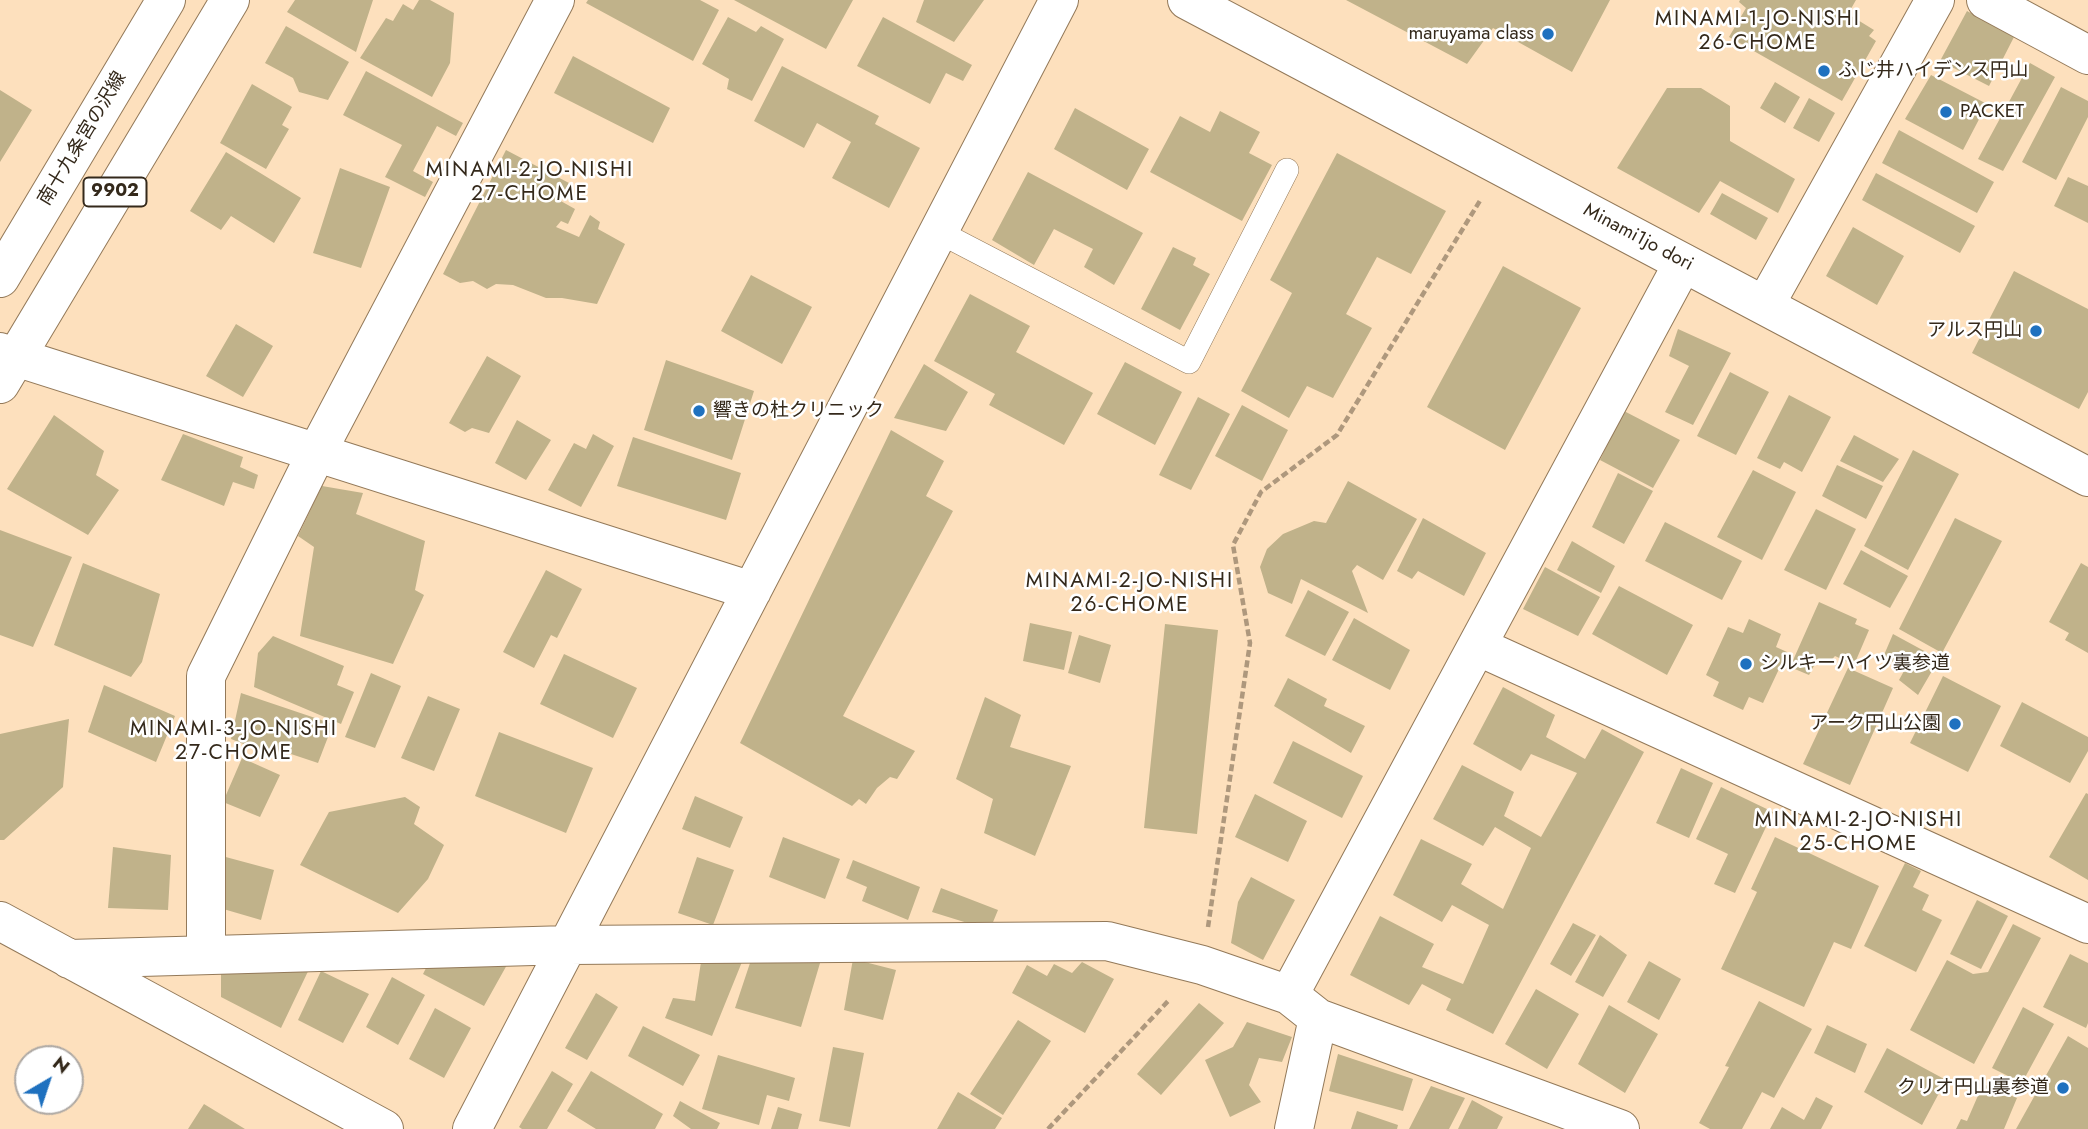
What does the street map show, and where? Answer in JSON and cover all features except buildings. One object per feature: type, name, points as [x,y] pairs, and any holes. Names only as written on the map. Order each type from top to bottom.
[{"type":"street","name":"南十九条宮の沢線","points":[[0,278],[166,0]]},
{"type":"street","name":"9902","points":[[5,365],[230,0]]},
{"type":"street","points":[[206,953],[206,676],[317,452],[555,0]]},
{"type":"street","points":[[472,1129],[1059,0]]},
{"type":"street","name":"Minami1jo dori","points":[[1187,0],[2088,477]]},
{"type":"street","points":[[1765,305],[1935,0]]},
{"type":"street","points":[[1986,0],[2088,55]]},
{"type":"street","points":[[1289,995],[1684,262]]},
{"type":"street","points":[[5,365],[317,452],[752,591]]},
{"type":"street","points":[[1476,646],[2088,924]]},
{"type":"street","points":[[0,922],[384,1129]]},
{"type":"street","points":[[69,959],[569,944],[1107,941],[1202,965],[1289,995],[1318,1018],[1620,1129]]},
{"type":"street","points":[[1294,1129],[1318,1018]]},
{"type":"lane","points":[[939,232],[1189,362],[1287,170]]},
{"type":"path","points":[[1048,1129],[1202,965],[1250,643],[1233,545],[1261,492],[1337,435],[1501,166]]},
{"type":"place","name":"maruyama class","points":[[1548,34]]},
{"type":"place","name":"ふじ井ハイデンス円山","points":[[1824,71]]},
{"type":"place","name":"PACKET","points":[[1946,112]]},
{"type":"place","name":"アルス円山","points":[[2036,331]]},
{"type":"place","name":"響きの杜クリニック","points":[[699,411]]},
{"type":"place","name":"シルキーハイツ裏参道","points":[[1746,664]]},
{"type":"place","name":"アーク円山公園","points":[[1955,724]]},
{"type":"place","name":"クリオ円山裏参道","points":[[2063,1088]]},
{"type":"district","name":"MINAMI-1-JO-NISHI 26-CHOME","points":[[1758,32]]},
{"type":"district","name":"MINAMI-2-JO-NISHI 27-CHOME","points":[[530,183]]},
{"type":"district","name":"MINAMI-2-JO-NISHI 26-CHOME","points":[[1130,594]]},
{"type":"district","name":"MINAMI-3-JO-NISHI 27-CHOME","points":[[234,742]]},
{"type":"district","name":"MINAMI-2-JO-NISHI 25-CHOME","points":[[1859,833]]}]
